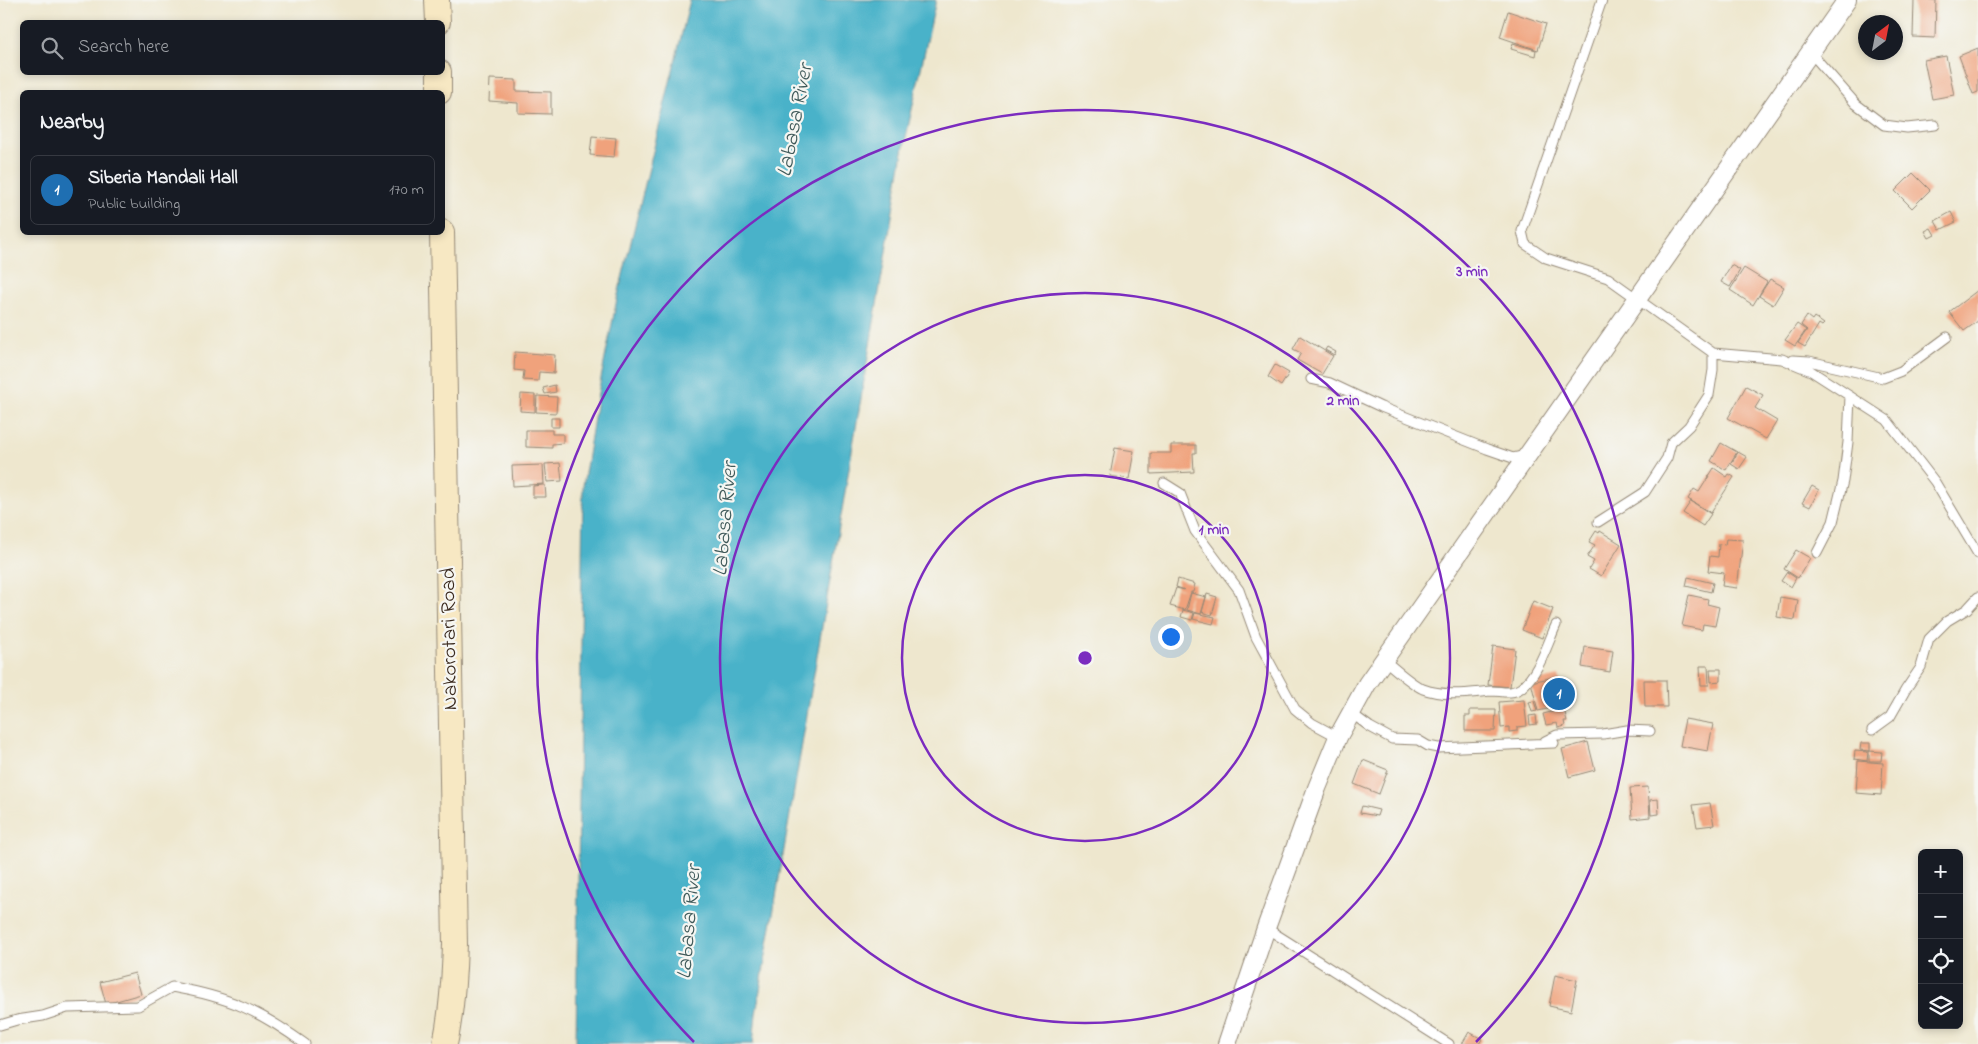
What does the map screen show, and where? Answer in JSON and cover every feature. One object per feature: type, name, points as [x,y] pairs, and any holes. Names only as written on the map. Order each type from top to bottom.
[{"type":"street","points":[[437,0],[438,20]]},
{"type":"street","points":[[1227,1044],[1266,928],[1314,797],[1338,737],[1350,713],[1384,660],[1847,0]]},
{"type":"street","points":[[438,75],[439,90]]},
{"type":"street","name":"Nakorotari Road","points":[[442,235],[455,944],[450,1022],[445,1044]]},
{"type":"lane","points":[[1602,0],[1522,230],[1525,244],[1546,258],[1608,278],[1713,353],[1809,361],[1883,378],[1901,372],[1947,337]]},
{"type":"lane","points":[[1811,53],[1856,104],[1884,124],[1907,128],[1935,125]]},
{"type":"lane","points":[[1598,522],[1645,492],[1667,458],[1671,443],[1689,426],[1708,395],[1713,353]]},
{"type":"lane","points":[[1782,359],[1810,371],[1887,420],[1935,482],[1978,554]]},
{"type":"lane","points":[[1311,379],[1330,383],[1381,407],[1486,449],[1513,458],[1527,455]]},
{"type":"lane","points":[[1817,553],[1833,522],[1843,481],[1848,442],[1850,396]]},
{"type":"lane","points":[[1164,483],[1180,493],[1195,531],[1238,590],[1256,637],[1294,709],[1312,723],[1338,737]]},
{"type":"lane","points":[[1872,730],[1890,718],[1921,667],[1929,639],[1947,620],[1967,608],[1978,598]]},
{"type":"lane","points":[[1384,660],[1422,689],[1450,694],[1494,691],[1511,693],[1521,688],[1532,675],[1541,660],[1556,625]]},
{"type":"lane","points":[[1350,713],[1392,739],[1418,740],[1428,746],[1438,748],[1542,742],[1554,743]]},
{"type":"lane","points":[[1542,742],[1557,735],[1603,734],[1627,730],[1650,731]]},
{"type":"lane","points":[[1266,928],[1449,1044]]},
{"type":"lane","points":[[0,1025],[43,1016],[67,1008],[138,1006],[172,987],[227,1000],[253,1010],[305,1044]]},
{"type":"water","name":"Labasa River","points":[[690,0],[936,0],[904,146],[756,1014],[753,1044],[576,1044],[583,486],[598,393],[617,299]]},
{"type":"building","points":[[1914,0],[1936,0],[1935,38],[1913,37]]},
{"type":"building","points":[[1508,11],[1546,24],[1538,50],[1500,37]]},
{"type":"building","points":[[1513,43],[1536,50],[1535,56],[1511,49]]},
{"type":"building","points":[[1978,48],[1978,92],[1973,94],[1959,56]]},
{"type":"building","points":[[1946,56],[1954,95],[1932,99],[1924,60]]},
{"type":"building","points":[[490,79],[516,80],[516,91],[551,92],[551,114],[518,113],[518,103],[489,101]]},
{"type":"building","points":[[592,136],[616,138],[614,157],[590,155]]},
{"type":"building","points":[[1913,173],[1930,190],[1912,208],[1895,191]]},
{"type":"building","points":[[1951,212],[1956,222],[1940,230],[1935,221]]},
{"type":"building","points":[[1931,228],[1935,235],[1929,238],[1925,231]]},
{"type":"building","points":[[1731,265],[1740,270],[1730,287],[1721,282]]},
{"type":"building","points":[[1744,268],[1767,282],[1753,305],[1730,290]]},
{"type":"building","points":[[1770,279],[1784,287],[1773,305],[1759,296]]},
{"type":"building","points":[[1978,290],[1978,321],[1964,331],[1949,312]]},
{"type":"building","points":[[1807,316],[1812,320],[1814,317],[1824,324],[1822,326],[1819,324],[1805,347],[1798,343],[1807,330],[1801,325]]},
{"type":"building","points":[[1797,324],[1806,330],[1795,346],[1785,340]]},
{"type":"building","points":[[1300,336],[1333,356],[1322,374],[1297,360],[1301,353],[1293,349]]},
{"type":"building","points":[[1327,347],[1336,352],[1334,355],[1325,350]]},
{"type":"building","points":[[515,352],[555,355],[554,373],[539,372],[538,381],[523,380],[524,371],[514,370]]},
{"type":"building","points":[[1275,365],[1289,373],[1281,386],[1268,377]]},
{"type":"building","points":[[555,385],[556,392],[545,394],[543,388]]},
{"type":"building","points":[[1746,386],[1763,395],[1755,408],[1777,421],[1766,439],[1728,418]]},
{"type":"building","points":[[521,394],[535,395],[535,412],[520,411]]},
{"type":"building","points":[[537,396],[557,397],[556,413],[536,412]]},
{"type":"building","points":[[551,418],[559,418],[559,427],[551,427]]},
{"type":"building","points":[[526,430],[552,430],[552,434],[563,434],[563,443],[552,444],[552,448],[526,447]]},
{"type":"building","points":[[1721,443],[1737,452],[1726,470],[1711,461]]},
{"type":"building","points":[[1171,445],[1196,445],[1196,453],[1193,453],[1194,472],[1151,474],[1151,453],[1171,453]]},
{"type":"building","points":[[1115,448],[1134,451],[1129,479],[1110,476]]},
{"type":"building","points":[[1738,452],[1747,457],[1739,469],[1731,464]]},
{"type":"building","points":[[560,463],[562,481],[547,482],[545,464]]},
{"type":"building","points":[[543,465],[544,484],[513,486],[512,466]]},
{"type":"building","points":[[1714,468],[1727,477],[1729,474],[1734,477],[1711,513],[1688,499],[1694,489],[1699,492]]},
{"type":"building","points":[[545,485],[546,497],[533,497],[533,486]]},
{"type":"building","points":[[1812,486],[1819,490],[1810,507],[1802,503]]},
{"type":"building","points":[[1691,501],[1711,514],[1703,526],[1683,513]]},
{"type":"building","points":[[1596,531],[1599,533],[1600,531],[1621,544],[1601,576],[1589,569],[1594,561],[1587,557],[1595,545],[1589,542]]},
{"type":"building","points":[[1726,539],[1743,540],[1737,588],[1722,586],[1724,573],[1708,571],[1710,556],[1718,557],[1719,544],[1725,545]]},
{"type":"building","points":[[1796,550],[1810,558],[1798,578],[1784,569]]},
{"type":"building","points":[[1787,572],[1796,578],[1791,587],[1781,581]]},
{"type":"building","points":[[1688,577],[1713,583],[1711,592],[1686,586]]},
{"type":"building","points":[[1178,579],[1195,584],[1185,610],[1170,606],[1176,588],[1185,590],[1176,587]]},
{"type":"building","points":[[1191,593],[1206,597],[1201,614],[1187,610]]},
{"type":"building","points":[[1207,594],[1217,597],[1212,615],[1202,612]]},
{"type":"building","points":[[1689,595],[1708,599],[1707,604],[1719,607],[1715,626],[1703,624],[1702,630],[1682,626]]},
{"type":"building","points":[[1780,597],[1798,600],[1795,620],[1777,617]]},
{"type":"building","points":[[1533,601],[1553,609],[1542,638],[1522,630]]},
{"type":"building","points":[[1183,610],[1194,613],[1192,620],[1181,617]]},
{"type":"building","points":[[1195,613],[1215,617],[1213,624],[1193,619]]},
{"type":"building","points":[[1493,646],[1515,649],[1510,687],[1488,685]]},
{"type":"building","points":[[1585,647],[1613,651],[1610,672],[1582,667]]},
{"type":"building","points":[[1700,666],[1708,666],[1709,685],[1701,685]]},
{"type":"building","points":[[1710,669],[1721,669],[1721,681],[1711,682]]},
{"type":"building","points":[[1559,676],[1566,705],[1538,711],[1531,682]]},
{"type":"building","points":[[1644,680],[1666,680],[1667,707],[1645,707]]},
{"type":"building","points":[[1524,700],[1527,726],[1517,727],[1517,731],[1509,732],[1509,727],[1501,728],[1499,702]]},
{"type":"building","points":[[1534,701],[1537,711],[1532,712],[1529,702]]},
{"type":"building","points":[[1564,709],[1567,721],[1564,721],[1565,726],[1558,728],[1557,723],[1546,725],[1543,714]]},
{"type":"building","points":[[1470,710],[1496,710],[1495,731],[1465,731],[1465,716],[1470,716]]},
{"type":"building","points":[[1536,715],[1537,724],[1530,725],[1529,716]]},
{"type":"building","points":[[1685,719],[1713,724],[1708,751],[1680,746]]},
{"type":"building","points":[[1588,742],[1595,770],[1569,777],[1562,749]]},
{"type":"building","points":[[1861,743],[1870,743],[1870,751],[1860,750]]},
{"type":"building","points":[[1855,751],[1868,752],[1867,761],[1854,759]]},
{"type":"building","points":[[1869,751],[1882,752],[1881,761],[1869,761]]},
{"type":"building","points":[[1363,760],[1388,770],[1379,794],[1354,784]]},
{"type":"building","points":[[1858,761],[1883,763],[1881,795],[1856,793]]},
{"type":"building","points":[[1648,787],[1650,817],[1632,819],[1630,788]]},
{"type":"building","points":[[1658,799],[1659,814],[1651,815],[1650,800]]},
{"type":"building","points":[[1710,803],[1714,825],[1697,827],[1693,805]]},
{"type":"building","points":[[1362,806],[1379,810],[1377,816],[1360,813]]},
{"type":"building","points":[[135,973],[141,994],[106,1004],[100,982]]},
{"type":"building","points":[[1555,975],[1577,980],[1571,1011],[1549,1006]]},
{"type":"building","points":[[1469,1032],[1482,1039],[1479,1044],[1462,1044]]},
{"type":"place","name":"Siberia Mandali Hall","points":[[1559,694]]}]
